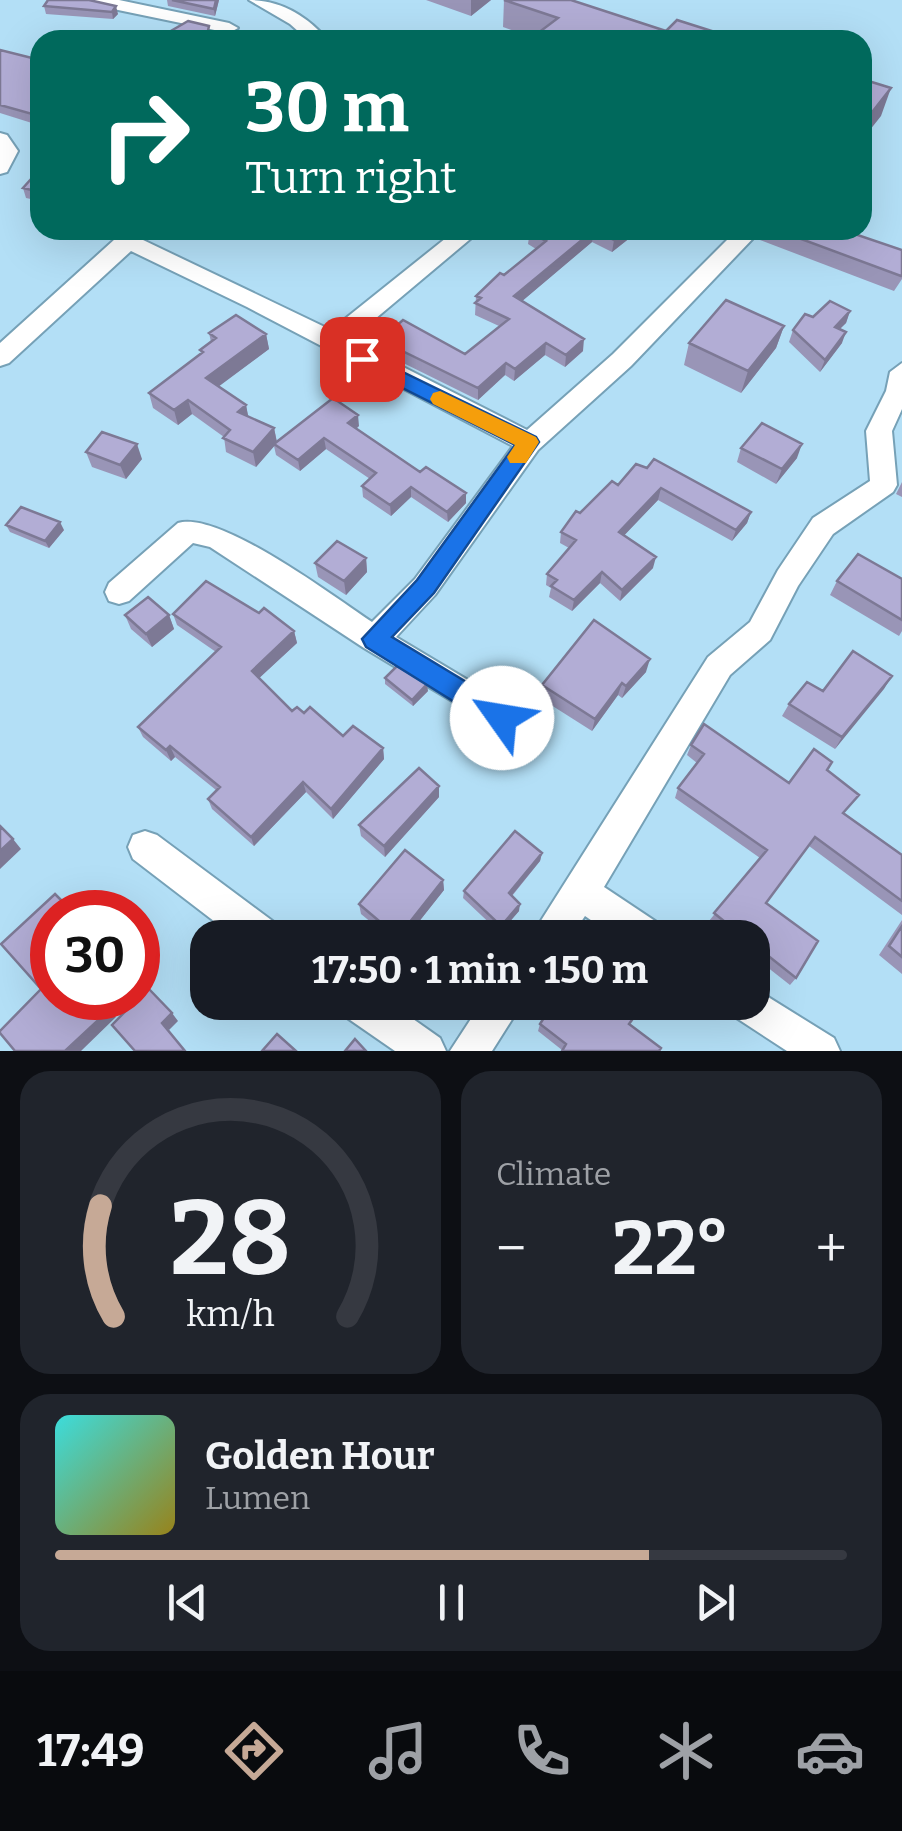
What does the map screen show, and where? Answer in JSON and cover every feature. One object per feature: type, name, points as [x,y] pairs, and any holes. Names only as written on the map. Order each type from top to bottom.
[{"type":"street","points":[[94,0],[211,30]]},
{"type":"street","points":[[230,30],[255,0],[308,30]]},
{"type":"street","points":[[0,139],[8,152],[0,168]]},
{"type":"street","points":[[0,356],[113,258],[128,240]]},
{"type":"street","points":[[141,240],[529,442]]},
{"type":"street","points":[[332,342],[458,240]]},
{"type":"street","points":[[374,639],[425,586],[529,442],[622,360],[740,240]]},
{"type":"street","points":[[561,920],[719,666],[760,631],[788,578],[823,526],[884,486],[879,432],[898,391],[902,372]]},
{"type":"street","points":[[119,592],[188,531],[217,536],[502,718]]},
{"type":"street","points":[[145,847],[240,920]]},
{"type":"street","points":[[581,892],[622,920]]},
{"type":"street","points":[[770,1017],[822,1051]]},
{"type":"street","points":[[382,1020],[427,1051]]},
{"type":"street","points":[[468,1051],[491,1020]]},
{"type":"building","points":[[48,0],[89,0],[116,6],[112,12],[44,6]]},
{"type":"building","points":[[172,0],[216,0],[214,9]]},
{"type":"building","points":[[504,0],[571,0],[663,30],[542,30],[558,18]]},
{"type":"building","points":[[677,20],[708,30],[667,30]]},
{"type":"building","points":[[188,21],[209,26],[208,30],[172,30]]},
{"type":"building","points":[[0,50],[30,58],[30,113],[0,105]]},
{"type":"building","points":[[872,82],[891,88],[872,112]]},
{"type":"building","points":[[582,240],[514,296],[584,339],[566,355],[546,343],[515,369],[506,363],[478,388],[380,340],[403,320],[465,354],[509,319],[475,303],[481,298],[476,296],[500,273],[504,275],[546,241]]},
{"type":"building","points":[[804,240],[872,240],[902,250],[901,276]]},
{"type":"building","points":[[726,300],[784,326],[748,371],[689,343]]},
{"type":"building","points":[[830,301],[850,311],[835,327],[846,332],[825,360],[793,330],[805,314],[813,317]]},
{"type":"building","points":[[236,315],[266,334],[206,378],[246,405],[238,412],[274,428],[253,452],[223,438],[230,430],[188,400],[174,410],[149,393],[203,352],[200,350],[216,338],[209,333]]},
{"type":"building","points":[[333,398],[358,415],[348,423],[420,472],[426,467],[466,493],[447,512],[411,487],[390,505],[362,486],[376,473],[324,438],[298,460],[274,444]]},
{"type":"building","points":[[762,423],[802,444],[782,469],[741,448]]},
{"type":"building","points":[[102,432],[137,444],[120,465],[86,452]]},
{"type":"building","points":[[654,459],[751,512],[736,530],[661,488],[619,532],[656,557],[622,590],[602,572],[574,600],[551,586],[557,580],[547,574],[576,540],[561,532],[576,511],[580,513],[612,481],[618,485],[636,464],[647,468]]},
{"type":"building","points":[[21,507],[60,522],[45,541],[6,525]]},
{"type":"building","points":[[337,541],[366,558],[344,581],[315,563]]},
{"type":"building","points":[[858,554],[902,579],[902,620],[837,581]]},
{"type":"building","points":[[206,581],[259,613],[264,608],[294,631],[252,671],[292,711],[297,707],[304,713],[310,707],[343,736],[353,726],[383,748],[331,809],[303,782],[251,837],[208,799],[220,787],[170,746],[166,750],[138,727],[221,647],[173,614]]},
{"type":"building","points":[[148,597],[169,615],[146,634],[125,615]]},
{"type":"building","points":[[594,620],[650,659],[626,686],[622,683],[595,719],[542,685]]},
{"type":"building","points":[[853,651],[892,676],[842,737],[789,704],[807,682],[823,691]]},
{"type":"building","points":[[397,666],[427,684],[412,700],[385,678]]},
{"type":"building","points":[[704,724],[789,783],[814,749],[832,762],[827,770],[859,795],[843,813],[902,855],[902,901],[815,837],[766,903],[818,941],[796,978],[770,957],[770,920],[723,920],[714,913],[767,850],[678,788],[704,754],[691,745]]},
{"type":"building","points":[[419,768],[439,786],[384,846],[359,825]]},
{"type":"building","points":[[0,826],[13,839],[0,851]]},
{"type":"building","points":[[515,831],[542,853],[509,893],[520,904],[506,920],[495,920],[464,891]]},
{"type":"building","points":[[405,850],[443,880],[411,920],[378,920],[359,904]]},
{"type":"building","points":[[30,917],[30,977],[1,944]]},
{"type":"building","points":[[902,926],[902,957],[889,946]]},
{"type":"building","points":[[30,1000],[30,1020],[98,1020],[65,1051],[15,1051],[0,1031]]},
{"type":"building","points":[[160,1000],[172,1013],[162,1023],[185,1051],[135,1051],[112,1025],[117,1020],[160,1020]]},
{"type":"building","points":[[543,1020],[632,1020],[629,1024],[661,1048],[562,1051],[566,1044],[540,1024]]},
{"type":"building","points":[[277,1034],[296,1051],[262,1051]]},
{"type":"building","points":[[355,1039],[366,1051],[345,1051]]},
{"type":"slow traffic","points":[[440,399],[529,442],[518,457]]},
{"type":"route","points":[[362,359],[529,442],[425,586],[374,639],[502,718]]}]
